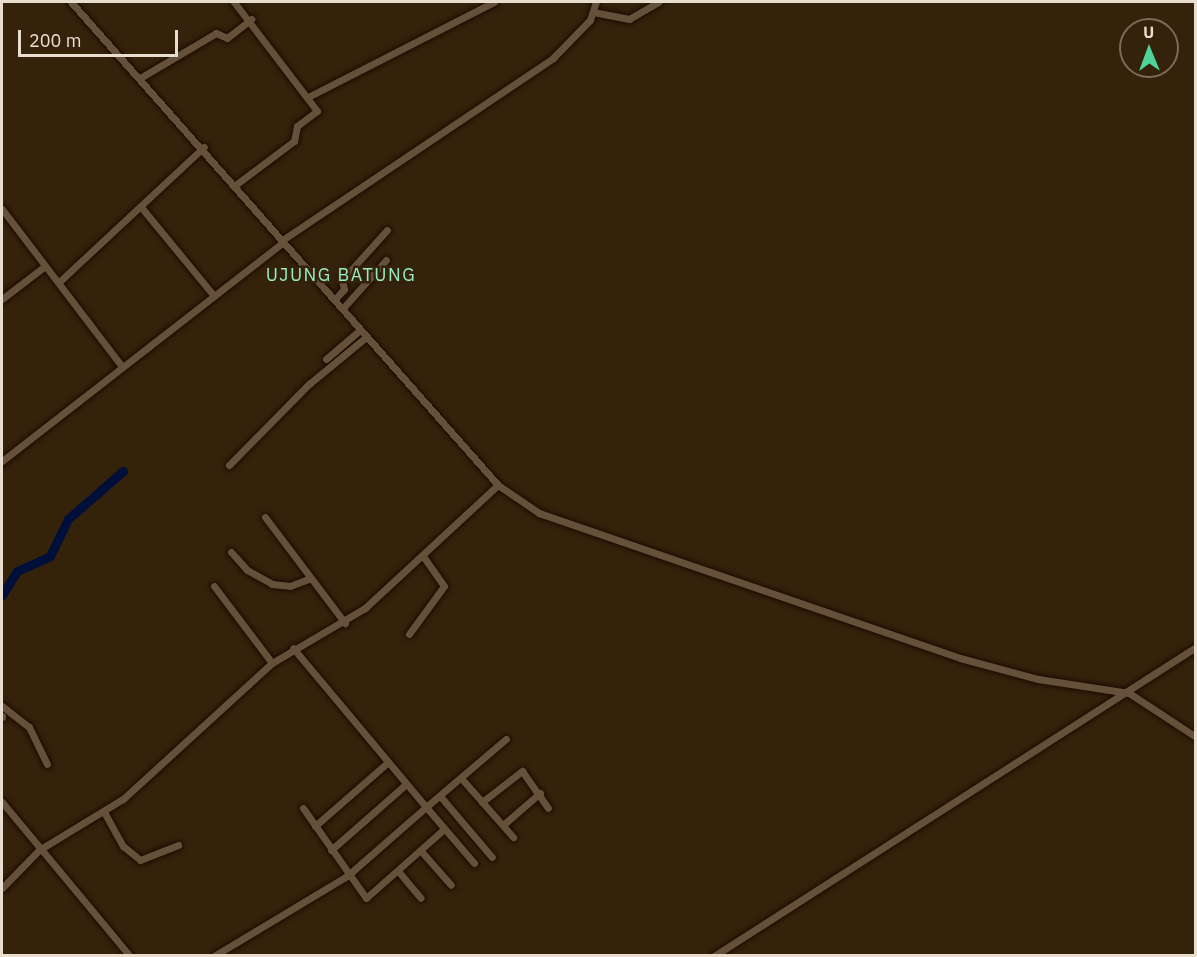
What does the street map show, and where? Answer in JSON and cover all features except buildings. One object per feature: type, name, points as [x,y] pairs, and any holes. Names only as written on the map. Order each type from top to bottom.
[{"type":"street","points":[[71,2],[204,147],[282,242],[336,298],[366,337],[498,485],[539,513],[960,658],[1038,679],[1129,693],[1196,737]]},
{"type":"street","points":[[234,2],[251,19],[316,111],[297,126],[298,137],[234,186]]},
{"type":"street","points":[[308,97],[494,2]]},
{"type":"street","points":[[2,461],[120,364],[214,296],[282,242],[543,65],[593,12],[596,2]]},
{"type":"street","points":[[593,12],[629,19],[659,2]]},
{"type":"street","points":[[140,78],[216,33],[227,38],[251,19]]},
{"type":"street","points":[[59,282],[204,147]]},
{"type":"street","points":[[141,207],[214,296]]},
{"type":"street","points":[[2,209],[120,364]]},
{"type":"street","points":[[336,298],[344,289],[344,278],[387,230]]},
{"type":"street","points":[[344,307],[386,260]]},
{"type":"street","points":[[2,299],[45,266]]},
{"type":"street","points":[[326,359],[360,330]]},
{"type":"street","points":[[229,465],[366,337]]},
{"type":"street","points":[[2,888],[39,850],[104,812],[146,780],[209,716],[272,663],[293,648],[345,623],[423,556],[498,485]]},
{"type":"street","points":[[265,518],[345,623]]},
{"type":"street","points":[[231,552],[247,570],[272,584],[291,586],[310,578]]},
{"type":"street","points":[[409,634],[444,586],[423,556]]},
{"type":"street","points":[[214,586],[272,663]]},
{"type":"street","points":[[714,956],[1129,693],[1196,647]]},
{"type":"street","points":[[293,648],[474,863]]},
{"type":"street","points":[[2,706],[29,727],[47,764]]},
{"type":"street","points":[[214,956],[347,876],[506,740]]},
{"type":"street","points":[[315,826],[388,762]]},
{"type":"street","points":[[482,802],[520,771],[540,793],[548,808]]},
{"type":"street","points":[[461,778],[513,837]]},
{"type":"street","points":[[331,850],[406,784]]},
{"type":"street","points":[[503,825],[540,793]]},
{"type":"street","points":[[440,796],[492,857]]},
{"type":"street","points":[[2,802],[39,850],[130,956]]},
{"type":"street","points":[[303,808],[347,876],[366,898],[444,829]]},
{"type":"street","points":[[104,812],[123,846],[143,862],[178,845]]},
{"type":"street","points":[[421,850],[451,885]]},
{"type":"street","points":[[398,872],[421,898]]},
{"type":"waterway","points":[[2,595],[17,571],[50,556],[68,519],[123,471]]},
{"type":"district","name":"UJUNG BATUNG","points":[[341,275]]}]
